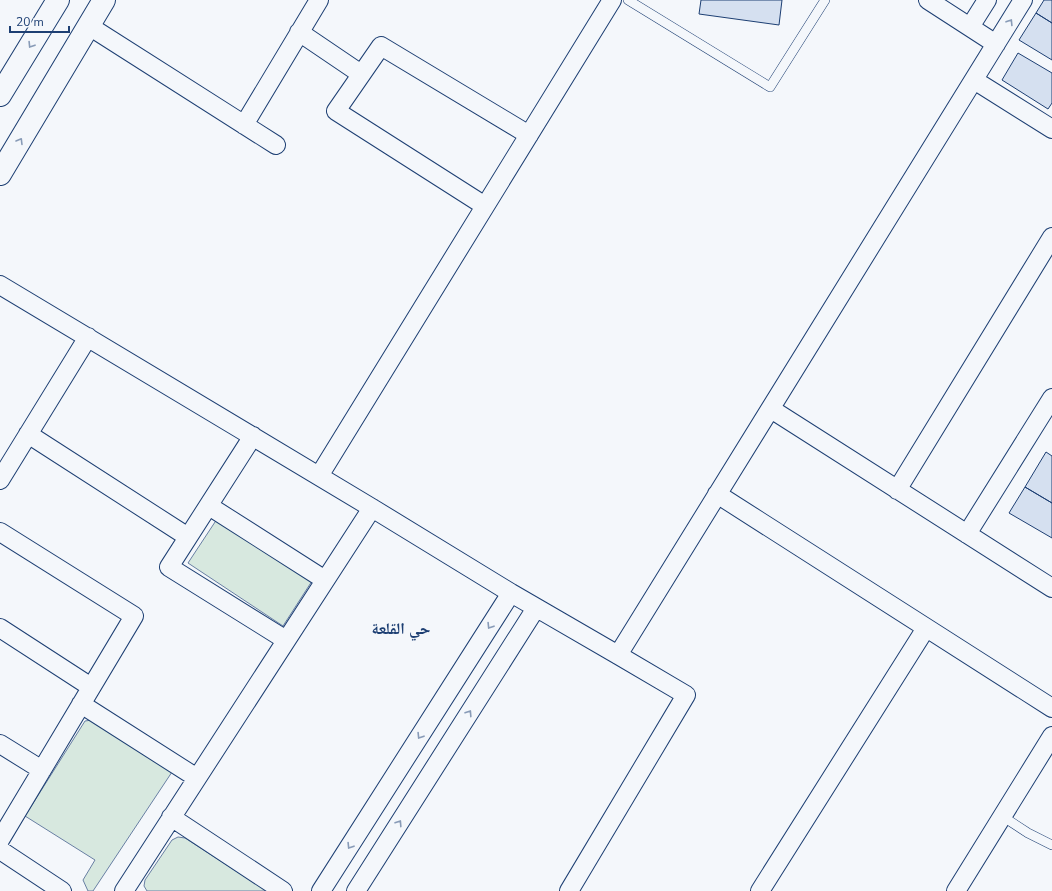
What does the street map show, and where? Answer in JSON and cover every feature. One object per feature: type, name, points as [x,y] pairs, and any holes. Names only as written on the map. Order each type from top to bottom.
[{"type":"main road","points":[[0,95],[58,0]]},
{"type":"main road","points":[[0,174],[104,0]]},
{"type":"street","points":[[244,125],[319,0]]},
{"type":"street","points":[[319,476],[612,0]]},
{"type":"street","points":[[928,0],[996,44]]},
{"type":"street","points":[[970,27],[987,0]]},
{"type":"street","points":[[618,655],[1023,0]]},
{"type":"street","points":[[89,26],[276,145]]},
{"type":"street","points":[[300,32],[362,74]]},
{"type":"street","points":[[485,206],[336,111],[381,46],[529,134]]},
{"type":"street","points":[[974,80],[1052,129]]},
{"type":"street","points":[[897,490],[1052,237]]},
{"type":"street","points":[[0,285],[254,436],[536,608],[686,696],[569,891]]},
{"type":"street","points":[[0,480],[88,337]]},
{"type":"street","points":[[966,534],[1052,398]]},
{"type":"street","points":[[771,409],[1052,588]]},
{"type":"street","points":[[28,434],[188,537]]},
{"type":"street","points":[[254,436],[169,567],[286,640]]},
{"type":"street","points":[[717,494],[1052,708]]},
{"type":"street","points":[[209,506],[325,580]]},
{"type":"street","points":[[124,891],[372,508]]},
{"type":"street","points":[[0,532],[134,616],[0,840]]},
{"type":"street","points":[[322,891],[511,593]]},
{"type":"street","points":[[356,891],[536,608]]},
{"type":"street","points":[[0,628],[91,687]]},
{"type":"street","points":[[760,891],[926,628]]},
{"type":"street","points":[[81,704],[197,778]]},
{"type":"street","points":[[956,891],[1052,736]]},
{"type":"street","points":[[0,744],[42,770]]},
{"type":"street","points":[[171,818],[283,891]]},
{"type":"street","points":[[0,850],[62,891]]},
{"type":"lane","points":[[628,0],[770,87],[825,0]]},
{"type":"lane","points":[[1002,816],[1028,833],[1052,845]]},
{"type":"shaded area","points":[[217,519],[312,581],[283,626],[188,563]]},
{"type":"shaded area","points":[[92,720],[172,772],[93,891],[88,891],[83,880],[95,860],[25,816],[85,721]]},
{"type":"shaded area","points":[[178,837],[185,838],[267,891],[147,891],[144,886],[145,880],[172,840]]},
{"type":"building","points":[[701,0],[782,0],[779,25],[699,14]]},
{"type":"building","points":[[1044,0],[1052,0],[1052,23],[1036,13]]},
{"type":"building","points":[[1036,13],[1052,23],[1052,60],[1019,40]]},
{"type":"building","points":[[1018,53],[1052,73],[1052,103],[1048,109],[1002,80]]},
{"type":"building","points":[[1046,452],[1052,456],[1052,503],[1025,487]]},
{"type":"building","points":[[1025,487],[1052,503],[1052,538],[1009,513]]},
{"type":"district","name":"حي القلعة","points":[[401,629]]}]
